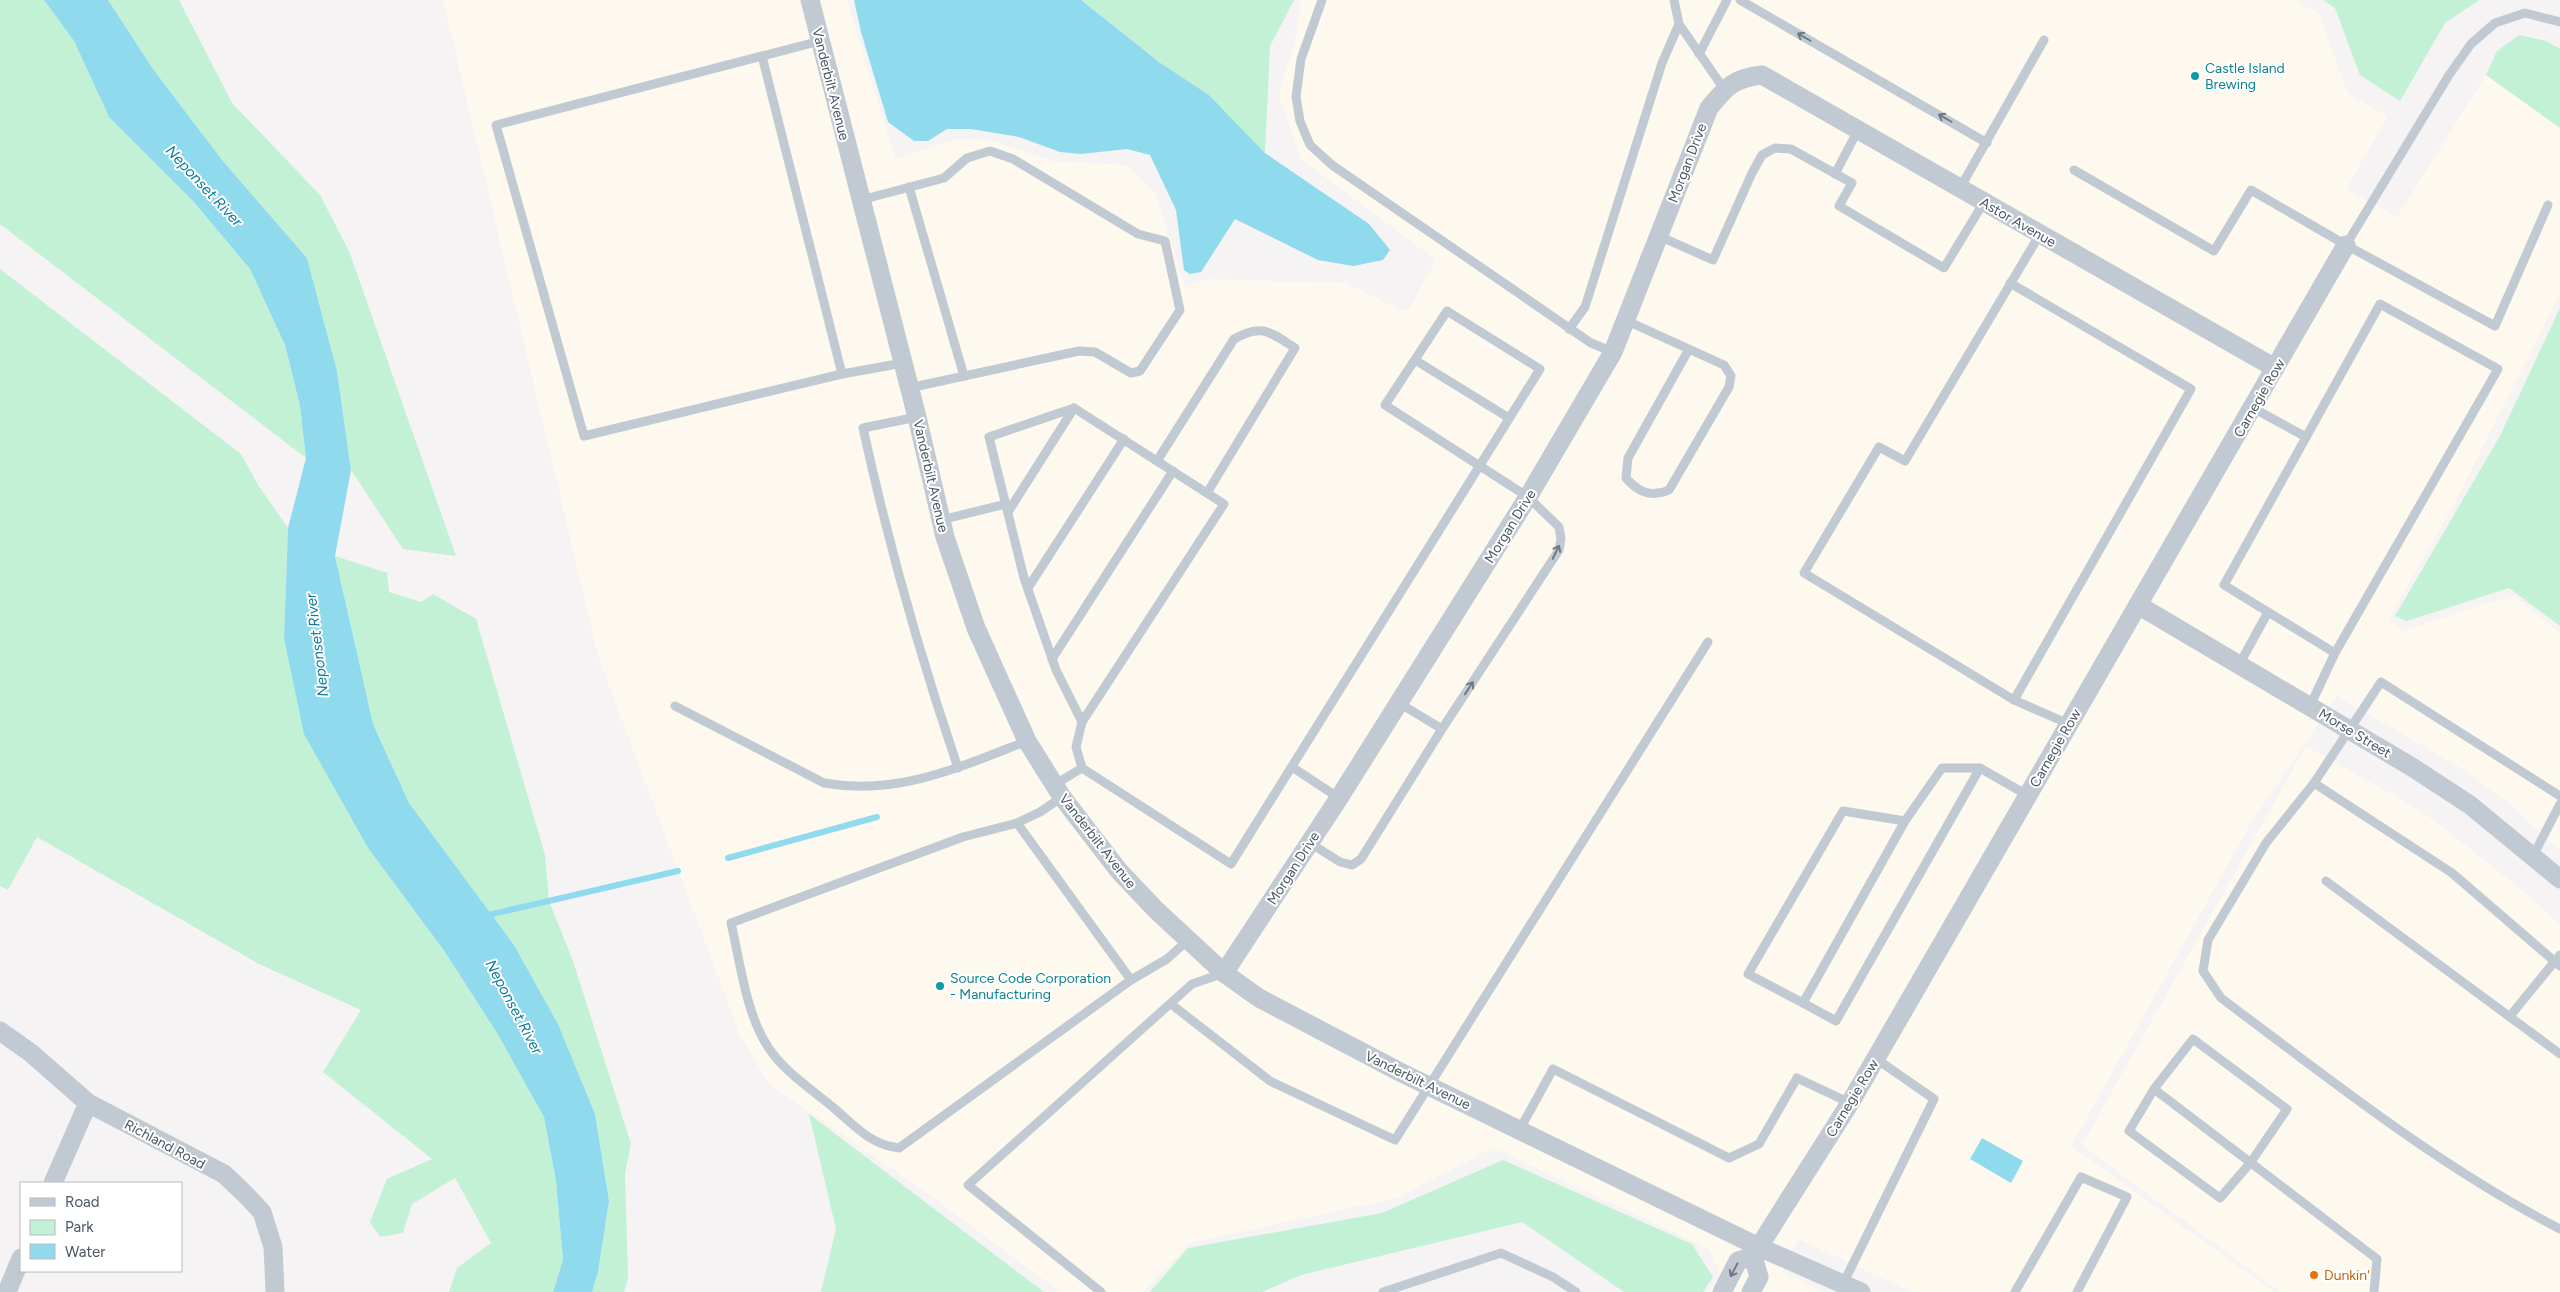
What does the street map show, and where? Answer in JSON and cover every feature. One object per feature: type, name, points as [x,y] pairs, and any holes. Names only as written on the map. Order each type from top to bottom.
[{"type":"street","name":"Vanderbilt Avenue","points":[[810,0],[910,388],[941,520],[976,628],[1027,741],[1058,791],[1119,871],[1224,973],[1259,998],[1430,1086],[1520,1129],[1756,1252],[1860,1292]]},
{"type":"street","name":"Morgan Drive","points":[[1224,973],[1339,798],[1528,498],[1613,352],[1709,108],[1724,89],[1742,77],[1762,75]]},
{"type":"street","name":"Astor Avenue","points":[[1762,75],[2275,368]]},
{"type":"street","name":"Carnegie Row","points":[[1756,1252],[1850,1103],[2346,245]]},
{"type":"street","name":"Morse Street","points":[[2138,606],[2310,706],[2470,806],[2560,879]]},
{"type":"street","name":"Richland Road","points":[[0,1030],[31,1053],[88,1103],[224,1174],[244,1192],[262,1212],[273,1247],[275,1292]]},
{"type":"street","points":[[54,1182],[88,1103]]},
{"type":"street","points":[[1722,1292],[1738,1261],[1756,1252],[1759,1277],[1751,1292]]},
{"type":"street","points":[[7,1292],[20,1260]]},
{"type":"lane","points":[[1322,0],[1301,59],[1296,98],[1300,121],[1310,145],[1332,165],[1569,329],[1591,343],[1613,352]]},
{"type":"lane","points":[[1674,0],[1679,24],[1724,89]]},
{"type":"lane","points":[[1699,54],[1727,0]]},
{"type":"lane","points":[[1740,0],[1987,142]]},
{"type":"lane","points":[[2346,245],[2449,75],[2471,44],[2495,23],[2525,13],[2560,22]]},
{"type":"lane","points":[[1569,329],[1586,307],[1662,63],[1679,24]]},
{"type":"lane","points":[[1960,188],[2044,40]]},
{"type":"lane","points":[[820,41],[496,125],[584,436],[842,374],[903,363]]},
{"type":"lane","points":[[762,56],[842,374]]},
{"type":"lane","points":[[1835,174],[1858,130]]},
{"type":"lane","points":[[1658,236],[1713,260],[1762,155],[1775,148],[1791,149],[1852,183],[1839,206],[1944,268],[1984,202]]},
{"type":"lane","points":[[861,200],[944,178],[967,158],[990,151],[1013,159],[1138,234],[1165,242],[1180,310],[1140,371],[1130,373],[1094,352],[1079,350],[910,388]]},
{"type":"lane","points":[[2074,170],[2214,251],[2252,190],[2346,245],[2495,326],[2548,205]]},
{"type":"lane","points":[[909,187],[964,376]]},
{"type":"lane","points":[[2040,234],[1905,461],[1880,447],[1804,573],[2014,700],[2069,724]]},
{"type":"lane","points":[[2010,283],[2191,389],[2014,700]]},
{"type":"lane","points":[[2310,706],[2335,653],[2498,369],[2380,304],[2224,585],[2335,653]]},
{"type":"lane","points":[[1074,408],[1224,504],[1082,722],[1076,748],[1082,768],[1231,864],[1292,767],[1480,465],[1509,418],[1540,369],[1446,312],[1385,405],[1480,465],[1528,498],[1559,527],[1561,539],[1559,550],[1442,729],[1362,859],[1352,866],[1340,862],[1310,843]]},
{"type":"lane","points":[[1626,320],[1724,365],[1732,376],[1729,387],[1669,490],[1660,494],[1647,494],[1634,487],[1626,478],[1625,468],[1628,458],[1689,349]]},
{"type":"lane","points":[[1157,461],[1234,339],[1248,331],[1266,330],[1295,348],[1207,493]]},
{"type":"lane","points":[[1415,360],[1509,418]]},
{"type":"lane","points":[[941,520],[1007,508],[1074,408]]},
{"type":"lane","points":[[1074,408],[989,437],[1028,588],[1052,659],[1082,722]]},
{"type":"lane","points":[[2253,408],[2306,438]]},
{"type":"lane","points":[[917,417],[863,428],[879,502],[926,674],[958,768]]},
{"type":"lane","points":[[1028,588],[1124,439]]},
{"type":"lane","points":[[1052,659],[1173,471]]},
{"type":"lane","points":[[2238,665],[2268,612]]},
{"type":"lane","points":[[1171,1004],[1270,1081],[1395,1140],[1708,642]]},
{"type":"lane","points":[[2560,796],[2381,682],[2348,729],[2314,783],[2266,843],[2208,940],[2203,971],[2221,998],[2420,1147],[2504,1200],[2560,1229]]},
{"type":"lane","points":[[1398,703],[1442,729]]},
{"type":"lane","points":[[675,706],[824,783],[851,788],[898,785],[958,768],[1027,741]]},
{"type":"lane","points":[[1292,767],[1339,798]]},
{"type":"lane","points":[[1082,768],[1040,812],[1016,823],[963,837],[731,923],[755,1021],[768,1047],[780,1062],[866,1136],[884,1146],[899,1148],[1131,980],[1167,959],[1188,940]]},
{"type":"lane","points":[[1803,1003],[1905,821],[1942,768],[1980,768],[2027,795]]},
{"type":"lane","points":[[1905,821],[1843,811],[1748,974],[1836,1021],[1980,768]]},
{"type":"lane","points":[[2314,783],[2452,873],[2558,960],[2510,1016]]},
{"type":"lane","points":[[2533,856],[2560,804]]},
{"type":"lane","points":[[1016,823],[1131,980]]},
{"type":"lane","points":[[2326,881],[2560,1054]]},
{"type":"lane","points":[[1100,1292],[968,1184],[1192,984],[1224,973]]},
{"type":"lane","points":[[2193,1039],[2287,1109],[2251,1162],[2220,1198],[2129,1131],[2154,1089],[2193,1039]]},
{"type":"lane","points":[[1842,1284],[1934,1099],[1875,1058]]},
{"type":"lane","points":[[1520,1129],[1553,1069],[1729,1158],[1759,1144],[1796,1078],[1850,1103]]},
{"type":"lane","points":[[2154,1089],[2377,1259],[2374,1292]]},
{"type":"lane","points":[[2015,1292],[2081,1177],[2128,1197],[2077,1292]]},
{"type":"lane","points":[[1383,1292],[1501,1252],[1553,1276],[1576,1292]]},
{"type":"shaded area","points":[[443,0],[847,0],[895,159],[950,141],[985,139],[1052,161],[1127,165],[1156,194],[1185,286],[1210,279],[1344,283],[1407,312],[1436,260],[1301,159],[1279,96],[1297,31],[1301,0],[2295,0],[2319,14],[2348,94],[2388,116],[2346,189],[2397,217],[2486,75],[2560,128],[2560,294],[2451,510],[2388,620],[2405,630],[2514,595],[2560,633],[2560,851],[2507,801],[2459,767],[2337,696],[2251,823],[2071,1146],[2274,1292],[1912,1292],[1798,1239],[1782,1271],[1824,1292],[1709,1292],[1720,1274],[1709,1249],[1493,1148],[1397,1198],[1189,1243],[1143,1292],[1060,1292],[930,1195],[768,1083],[740,1035],[598,656]]},
{"type":"shaded area","points":[[2306,746],[2423,812],[2517,886],[2560,924],[2560,1292],[2280,1292],[2082,1145]]},
{"type":"green space","points":[[0,0],[44,0],[74,41],[109,117],[193,201],[250,269],[285,345],[300,406],[306,458],[0,224]]},
{"type":"green space","points":[[108,0],[179,0],[232,103],[320,195],[349,251],[456,556],[403,549],[351,470],[337,371],[307,258],[222,160],[153,69]]},
{"type":"green space","points":[[1081,0],[1294,0],[1270,46],[1265,153],[1209,95],[1159,62]]},
{"type":"green space","points":[[2323,0],[2479,0],[2445,23],[2400,101],[2360,75],[2335,8]]},
{"type":"green space","points":[[2519,35],[2546,41],[2560,49],[2560,128],[2486,75],[2497,51]]},
{"type":"green space","points":[[0,269],[241,454],[258,485],[288,528],[284,638],[368,848],[445,952],[497,1033],[544,1117],[556,1181],[563,1260],[553,1292],[449,1292],[457,1268],[491,1243],[455,1178],[412,1204],[403,1233],[380,1237],[370,1222],[387,1179],[432,1159],[323,1072],[361,1010],[259,964],[37,837],[8,890],[0,886]]},
{"type":"green space","points":[[2560,308],[2560,626],[2509,588],[2407,621],[2395,616],[2500,436]]},
{"type":"green space","points":[[335,556],[387,573],[389,592],[421,602],[433,594],[476,619],[545,855],[549,901],[573,961],[631,1144],[625,1173],[628,1278],[624,1292],[592,1292],[598,1272],[609,1201],[595,1114],[558,1024],[514,945],[409,803],[373,724]]},
{"type":"green space","points":[[809,1114],[1044,1292],[821,1292],[836,1229]]},
{"type":"green space","points":[[1503,1160],[1692,1244],[1713,1277],[1703,1292],[1624,1292],[1522,1222],[1301,1275],[1262,1292],[1150,1292],[1188,1248],[1382,1213]]},
{"type":"water","name":"Neponset River","points":[[44,0],[108,0],[153,69],[222,160],[307,258],[337,371],[351,470],[335,556],[373,724],[409,803],[514,945],[558,1024],[595,1114],[609,1201],[598,1272],[592,1292],[553,1292],[563,1260],[556,1181],[544,1117],[497,1033],[445,952],[368,848],[304,734],[284,638],[288,528],[306,458],[300,406],[285,345],[250,269],[193,201],[109,117],[74,41]]},
{"type":"water","points":[[854,0],[1081,0],[1159,62],[1209,95],[1265,153],[1369,224],[1390,250],[1383,260],[1353,266],[1318,260],[1235,219],[1201,272],[1190,274],[1184,270],[1176,210],[1150,155],[1127,149],[1081,154],[1060,152],[1019,137],[971,129],[947,129],[928,141],[914,141],[888,122],[861,32]]},
{"type":"water","points":[[1982,1138],[2023,1161],[2011,1183],[1970,1159]]},
{"type":"waterway","points":[[728,858],[877,817]]},
{"type":"waterway","points":[[484,916],[678,871]]},
{"type":"place","name":"Castle Island Brewing","points":[[2195,76]]},
{"type":"place","name":"Source Code Corporation - Manufacturing","points":[[940,986]]},
{"type":"place","name":"Dunkin'","points":[[2314,1275]]}]
